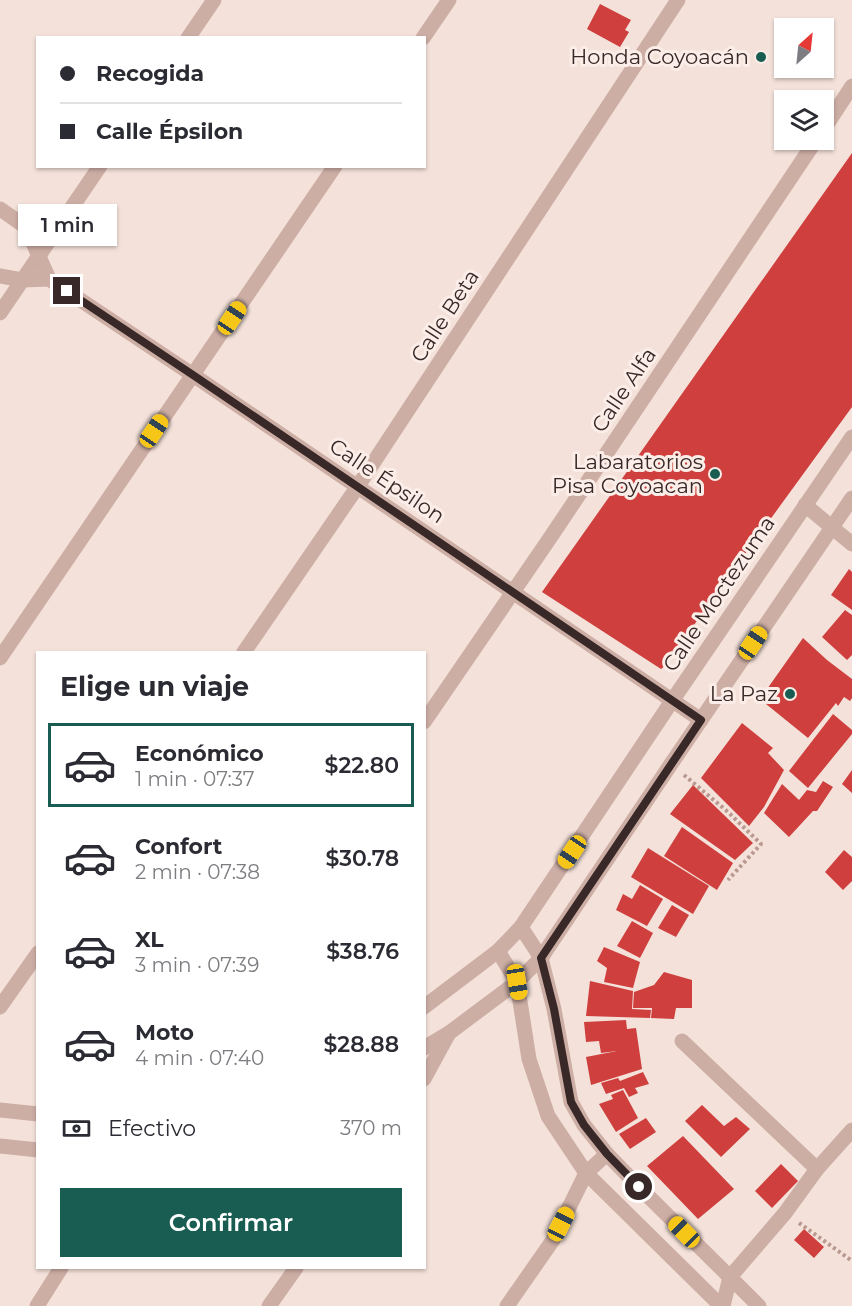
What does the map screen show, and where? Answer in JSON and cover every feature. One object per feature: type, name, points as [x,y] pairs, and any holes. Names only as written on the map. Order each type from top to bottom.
[{"type":"street","points":[[189,36],[214,0]]},
{"type":"street","points":[[424,36],[449,0]]},
{"type":"street","name":"Calle Beta","points":[[245,651],[358,486],[678,0]]},
{"type":"street","points":[[834,114],[852,86]]},
{"type":"street","name":"Calle Alfa","points":[[426,719],[809,150]]},
{"type":"street","points":[[0,313],[99,168]]},
{"type":"street","points":[[0,658],[334,168]]},
{"type":"street","points":[[0,209],[26,227],[49,279],[22,280],[0,276]]},
{"type":"street","name":"Calle Épsilon","points":[[49,279],[701,720]]},
{"type":"street","name":"Calle Moctezuma","points":[[426,1005],[498,951],[521,927],[672,700],[852,437]]},
{"type":"street","points":[[426,1047],[449,1034],[517,982],[541,958],[852,498]]},
{"type":"street","points":[[805,505],[852,544]]},
{"type":"street","points":[[521,927],[541,958],[554,1009],[571,1102],[584,1125],[607,1154],[759,1306]]},
{"type":"street","points":[[498,951],[517,982],[529,1059],[548,1116],[586,1173],[722,1306],[730,1277],[852,1130]]},
{"type":"street","points":[[0,1007],[36,956]]},
{"type":"street","points":[[426,1075],[449,1034]]},
{"type":"street","points":[[682,1041],[818,1169]]},
{"type":"street","points":[[0,1110],[36,1114]]},
{"type":"street","points":[[0,1146],[36,1149]]},
{"type":"street","points":[[507,1306],[553,1240],[586,1173],[607,1154]]},
{"type":"street","points":[[37,1306],[60,1269]]},
{"type":"street","points":[[269,1306],[295,1269]]},
{"type":"path","points":[[671,764],[728,812],[761,844],[728,880]]},
{"type":"path","points":[[785,1213],[852,1261]]},
{"type":"building","points":[[600,4],[631,20],[625,30],[629,32],[620,47],[587,29]]},
{"type":"building","name":"Labaratorios Pisa Coyoacan","points":[[852,153],[852,407],[661,669],[542,592]]},
{"type":"building","points":[[849,569],[852,572],[852,610],[831,595]]},
{"type":"building","points":[[845,610],[852,615],[852,655],[847,660],[822,637]]},
{"type":"building","points":[[803,638],[852,679],[850,701],[844,697],[838,706],[836,703],[808,738],[760,699]]},
{"type":"building","points":[[833,714],[852,730],[852,734],[808,788],[789,771]]},
{"type":"building","points":[[742,723],[773,748],[768,753],[784,770],[764,807],[749,826],[701,778]]},
{"type":"building","points":[[852,770],[852,793],[842,784]]},
{"type":"building","points":[[823,781],[833,787],[817,811],[813,811],[789,837],[764,813],[782,784],[799,800],[807,790],[816,792]]},
{"type":"building","points":[[693,785],[753,843],[735,860],[670,814]]},
{"type":"building","points":[[682,827],[733,863],[717,890],[664,856]]},
{"type":"building","points":[[648,848],[709,886],[693,914],[631,877]]},
{"type":"building","points":[[844,850],[852,857],[852,881],[843,890],[825,872]]},
{"type":"building","points":[[640,885],[663,899],[647,926],[616,910],[623,894],[632,899]]},
{"type":"building","points":[[672,905],[689,915],[676,937],[658,928]]},
{"type":"building","points":[[632,921],[653,933],[640,958],[617,946]]},
{"type":"building","points":[[604,947],[640,962],[633,988],[604,982],[607,968],[597,961]]},
{"type":"building","points":[[664,972],[692,980],[692,1008],[676,1008],[674,1019],[651,1018],[652,1008],[633,1008],[634,992],[654,985]]},
{"type":"building","points":[[590,981],[633,991],[632,1009],[651,1010],[650,1018],[586,1016]]},
{"type":"building","points":[[626,1020],[627,1029],[636,1028],[642,1069],[591,1085],[586,1057],[617,1051],[601,1053],[599,1041],[586,1042],[584,1022]]},
{"type":"building","points":[[643,1072],[649,1084],[635,1088],[638,1093],[629,1097],[624,1088],[606,1094],[601,1083],[618,1078],[620,1081]]},
{"type":"building","points":[[623,1090],[638,1118],[616,1132],[599,1104],[613,1099],[611,1095]]},
{"type":"building","points":[[702,1105],[724,1126],[736,1117],[750,1129],[721,1157],[685,1121]]},
{"type":"building","points":[[646,1118],[656,1132],[630,1149],[619,1134]]},
{"type":"building","points":[[683,1136],[734,1189],[698,1219],[647,1166]]},
{"type":"building","points":[[781,1164],[798,1181],[772,1208],[755,1191]]},
{"type":"building","points":[[804,1229],[824,1247],[814,1258],[794,1240]]},
{"type":"place","name":"Honda Coyoacán","points":[[761,57]]},
{"type":"place","name":"Labaratorios Pisa Coyoacan","points":[[715,474]]},
{"type":"place","name":"La Paz","points":[[790,694]]},
{"type":"route","points":[[67,291],[701,720],[541,958],[554,1009],[571,1102],[584,1125],[607,1154],[639,1187]]}]
